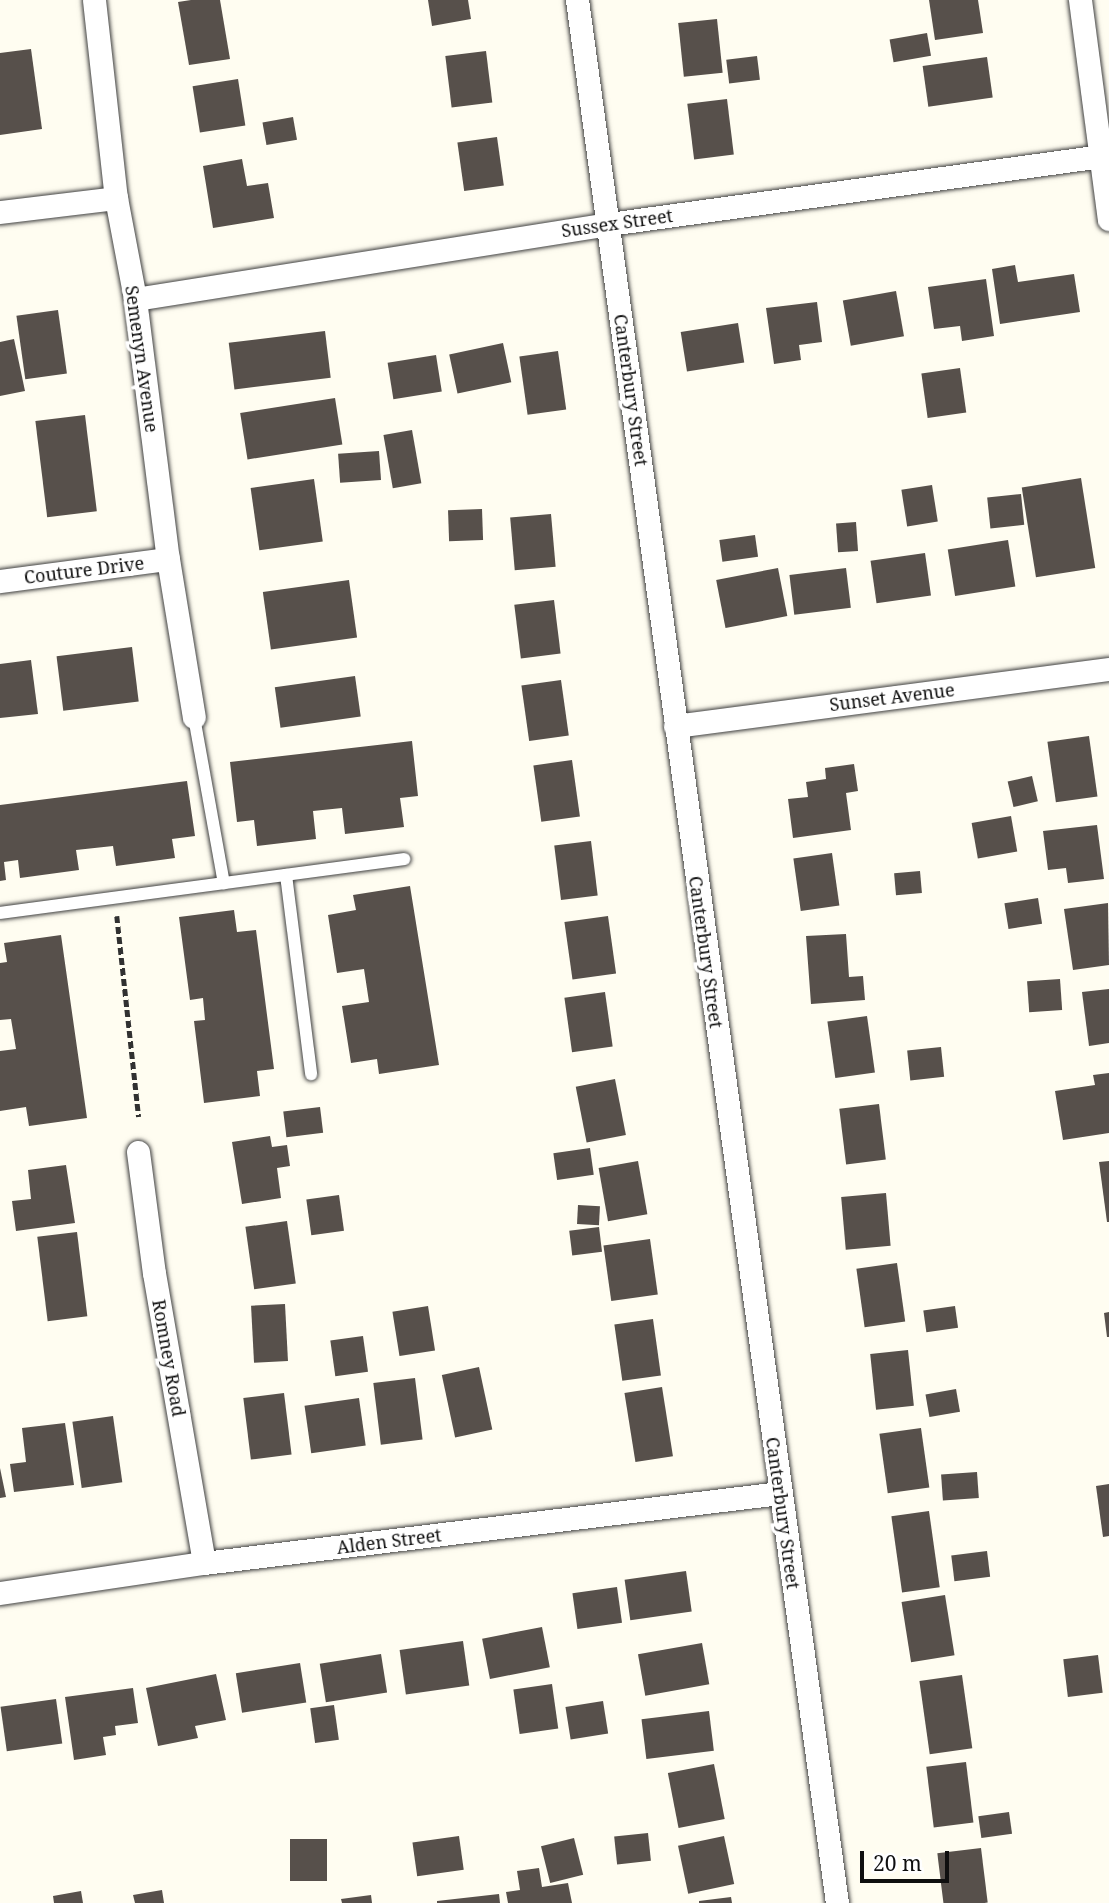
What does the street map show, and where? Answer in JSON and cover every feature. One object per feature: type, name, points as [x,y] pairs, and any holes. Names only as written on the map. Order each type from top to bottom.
[{"type":"street","name":"Semenyn Avenue","points":[[94,0],[116,198],[135,299],[168,559],[194,717]]},
{"type":"street","name":"Canterbury Street","points":[[577,0],[837,1903]]},
{"type":"street","points":[[1080,0],[1105,155],[1109,219]]},
{"type":"street","name":"Sussex Street","points":[[135,299],[609,224],[1105,155]]},
{"type":"street","points":[[0,212],[116,198]]},
{"type":"street","name":"Couture Drive","points":[[0,581],[168,559]]},
{"type":"street","name":"Sunset Avenue","points":[[675,726],[1109,669]]},
{"type":"street","name":"Romney Road","points":[[138,1152],[154,1273],[204,1563]]},
{"type":"street","name":"Alden Street","points":[[0,1593],[204,1563],[780,1493]]},
{"type":"lane","points":[[194,717],[224,883]]},
{"type":"lane","points":[[0,913],[404,859]]},
{"type":"lane","points":[[286,875],[311,1074]]},
{"type":"path","points":[[115,898],[139,1117]]},
{"type":"building","points":[[220,0],[230,59],[189,65],[178,2]]},
{"type":"building","points":[[428,0],[468,0],[471,19],[432,26]]},
{"type":"building","points":[[929,0],[978,0],[983,33],[935,40]]},
{"type":"building","points":[[717,19],[723,73],[684,77],[678,23]]},
{"type":"building","points":[[927,33],[931,56],[894,62],[890,40]]},
{"type":"building","points":[[31,49],[42,129],[0,135],[0,53]]},
{"type":"building","points":[[486,51],[492,103],[452,108],[445,56]]},
{"type":"building","points":[[757,56],[760,80],[729,84],[726,60]]},
{"type":"building","points":[[987,57],[993,98],[928,107],[923,66]]},
{"type":"building","points":[[238,79],[245,125],[200,133],[193,86]]},
{"type":"building","points":[[727,99],[734,155],[694,159],[687,104]]},
{"type":"building","points":[[293,117],[297,140],[266,145],[262,122]]},
{"type":"building","points":[[497,137],[504,186],[464,191],[457,143]]},
{"type":"building","points":[[242,159],[247,186],[268,183],[274,218],[213,228],[203,166]]},
{"type":"building","points":[[1015,265],[1018,282],[1074,274],[1080,312],[1000,324],[992,269]]},
{"type":"building","points":[[986,279],[994,336],[962,341],[960,326],[934,329],[928,287]]},
{"type":"building","points":[[896,291],[904,336],[851,346],[843,300]]},
{"type":"building","points":[[817,302],[822,342],[799,345],[801,360],[774,364],[766,308]]},
{"type":"building","points":[[58,310],[67,373],[25,379],[16,316]]},
{"type":"building","points":[[738,323],[744,363],[687,372],[681,332]]},
{"type":"building","points":[[325,331],[331,378],[234,389],[229,343]]},
{"type":"building","points":[[14,339],[25,391],[0,396],[0,342]]},
{"type":"building","points":[[503,343],[511,382],[458,394],[449,354]]},
{"type":"building","points":[[558,351],[566,409],[528,415],[519,356]]},
{"type":"building","points":[[436,355],[442,392],[393,399],[388,363]]},
{"type":"building","points":[[960,368],[966,413],[928,418],[921,373]]},
{"type":"building","points":[[335,398],[342,444],[248,459],[240,413]]},
{"type":"building","points":[[85,415],[97,511],[47,517],[35,421]]},
{"type":"building","points":[[412,430],[421,483],[393,488],[383,435]]},
{"type":"building","points":[[379,451],[381,480],[340,483],[338,454]]},
{"type":"building","points":[[1081,478],[1095,568],[1036,577],[1022,487]]},
{"type":"building","points":[[314,479],[323,541],[259,550],[251,488]]},
{"type":"building","points":[[932,485],[938,522],[907,526],[901,490]]},
{"type":"building","points":[[1021,494],[1024,525],[990,528],[987,498]]},
{"type":"building","points":[[482,509],[483,540],[449,541],[448,510]]},
{"type":"building","points":[[551,514],[556,567],[515,570],[510,518]]},
{"type":"building","points":[[856,522],[858,551],[838,552],[836,523]]},
{"type":"building","points":[[755,535],[758,557],[722,562],[719,540]]},
{"type":"building","points":[[1008,540],[1015,586],[955,596],[948,550]]},
{"type":"building","points":[[925,553],[931,596],[877,603],[871,561]]},
{"type":"building","points":[[778,568],[787,616],[726,628],[716,580]]},
{"type":"building","points":[[846,568],[851,608],[794,615],[789,575]]},
{"type":"building","points":[[349,580],[357,637],[271,650],[263,592]]},
{"type":"building","points":[[554,600],[561,654],[521,658],[514,605]]},
{"type":"building","points":[[132,647],[139,702],[63,711],[57,656]]},
{"type":"building","points":[[31,660],[38,714],[0,718],[0,664]]},
{"type":"building","points":[[355,676],[361,717],[280,728],[275,687]]},
{"type":"building","points":[[561,680],[569,735],[529,741],[521,686]]},
{"type":"building","points":[[1089,736],[1097,796],[1056,802],[1047,742]]},
{"type":"building","points":[[412,741],[418,796],[400,798],[404,827],[345,834],[342,808],[313,811],[316,839],[257,846],[254,820],[237,822],[230,762]]},
{"type":"building","points":[[572,760],[580,816],[541,822],[533,765]]},
{"type":"building","points":[[854,764],[858,791],[846,793],[851,830],[793,838],[788,799],[808,797],[806,782],[826,779],[825,768]]},
{"type":"building","points":[[1032,776],[1038,801],[1013,807],[1008,782]]},
{"type":"building","points":[[187,781],[195,836],[172,839],[175,858],[116,866],[113,846],[76,850],[79,870],[20,878],[18,860],[4,862],[6,880],[0,881],[0,805]]},
{"type":"building","points":[[1011,816],[1017,851],[978,858],[972,823]]},
{"type":"building","points":[[1097,825],[1104,879],[1068,883],[1066,868],[1048,870],[1043,831]]},
{"type":"building","points":[[591,841],[598,896],[561,900],[554,846]]},
{"type":"building","points":[[832,853],[839,905],[801,911],[793,858]]},
{"type":"building","points":[[920,871],[922,893],[896,895],[894,873]]},
{"type":"building","points":[[410,886],[439,1065],[379,1074],[377,1059],[351,1063],[342,1006],[369,1002],[364,969],[337,973],[328,915],[356,910],[353,895]]},
{"type":"building","points":[[1038,898],[1042,924],[1008,929],[1004,903]]},
{"type":"building","points":[[1108,903],[1109,965],[1073,970],[1064,909]]},
{"type":"building","points":[[234,910],[237,932],[256,930],[274,1069],[257,1071],[260,1096],[204,1103],[194,1021],[205,1020],[203,998],[190,1000],[179,917]]},
{"type":"building","points":[[608,916],[616,973],[573,980],[564,922]]},
{"type":"building","points":[[846,934],[849,977],[863,976],[865,1000],[811,1004],[806,936]]},
{"type":"building","points":[[61,935],[87,1118],[29,1126],[26,1107],[0,1111],[0,1051],[16,1049],[11,1019],[0,1020],[0,963],[7,962],[4,943]]},
{"type":"building","points":[[1060,979],[1062,1010],[1029,1012],[1027,981]]},
{"type":"building","points":[[1109,989],[1109,1043],[1089,1046],[1082,992]]},
{"type":"building","points":[[605,992],[613,1046],[572,1052],[564,998]]},
{"type":"building","points":[[867,1016],[875,1072],[835,1078],[827,1022]]},
{"type":"building","points":[[941,1047],[944,1077],[910,1080],[907,1051]]},
{"type":"building","points":[[1109,1073],[1109,1133],[1063,1140],[1055,1091],[1095,1085],[1093,1075]]},
{"type":"building","points":[[615,1079],[626,1135],[587,1143],[576,1087]]},
{"type":"building","points":[[879,1104],[886,1160],[846,1164],[839,1109]]},
{"type":"building","points":[[320,1107],[323,1133],[286,1137],[283,1112]]},
{"type":"building","points":[[270,1136],[272,1147],[287,1145],[290,1166],[277,1168],[281,1198],[242,1204],[232,1142]]},
{"type":"building","points":[[590,1148],[594,1175],[557,1180],[553,1153]]},
{"type":"building","points":[[638,1161],[647,1214],[608,1221],[599,1168]]},
{"type":"building","points":[[1109,1161],[1109,1222],[1107,1222],[1099,1162]]},
{"type":"building","points":[[66,1165],[75,1223],[16,1231],[12,1201],[31,1199],[28,1170]]},
{"type":"building","points":[[886,1193],[891,1246],[846,1250],[841,1197]]},
{"type":"building","points":[[339,1195],[344,1231],[311,1235],[306,1200]]},
{"type":"building","points":[[578,1205],[600,1206],[599,1225],[577,1224]]},
{"type":"building","points":[[287,1221],[296,1283],[254,1289],[245,1227]]},
{"type":"building","points":[[599,1227],[602,1252],[572,1255],[569,1231]]},
{"type":"building","points":[[77,1232],[87,1316],[48,1321],[37,1237]]},
{"type":"building","points":[[650,1239],[658,1294],[611,1301],[603,1246]]},
{"type":"building","points":[[897,1263],[905,1321],[865,1327],[856,1269]]},
{"type":"building","points":[[285,1304],[288,1361],[254,1363],[251,1306]]},
{"type":"building","points":[[428,1306],[435,1350],[399,1356],[392,1312]]},
{"type":"building","points":[[955,1306],[958,1328],[926,1332],[923,1310]]},
{"type":"building","points":[[1109,1312],[1109,1337],[1107,1337],[1104,1313]]},
{"type":"building","points":[[653,1319],[661,1375],[622,1381],[614,1324]]},
{"type":"building","points":[[363,1336],[368,1372],[335,1376],[330,1341]]},
{"type":"building","points":[[908,1350],[914,1406],[876,1410],[870,1354]]},
{"type":"building","points":[[479,1367],[492,1430],[455,1438],[442,1375]]},
{"type":"building","points":[[415,1378],[423,1440],[381,1445],[373,1383]]},
{"type":"building","points":[[662,1387],[673,1456],[635,1462],[624,1393]]},
{"type":"building","points":[[956,1389],[960,1412],[929,1417],[925,1394]]},
{"type":"building","points":[[284,1393],[292,1455],[251,1460],[243,1398]]},
{"type":"building","points":[[359,1398],[366,1446],[311,1453],[305,1406]]},
{"type":"building","points":[[113,1416],[122,1482],[82,1488],[72,1422]]},
{"type":"building","points":[[65,1423],[74,1485],[14,1492],[10,1464],[26,1462],[22,1428]]},
{"type":"building","points":[[921,1428],[929,1487],[888,1493],[879,1434]]},
{"type":"building","points":[[0,1468],[6,1497],[0,1498]]},
{"type":"building","points":[[977,1472],[979,1498],[943,1500],[941,1475]]},
{"type":"building","points":[[1109,1484],[1109,1536],[1103,1537],[1096,1486]]},
{"type":"building","points":[[929,1511],[940,1587],[902,1593],[891,1516]]},
{"type":"building","points":[[987,1551],[990,1577],[954,1581],[951,1555]]},
{"type":"building","points":[[686,1571],[692,1612],[630,1620],[625,1580]]},
{"type":"building","points":[[617,1587],[622,1623],[577,1629],[572,1593]]},
{"type":"building","points":[[945,1595],[955,1655],[911,1662],[902,1602]]},
{"type":"building","points":[[542,1627],[550,1667],[490,1679],[482,1639]]},
{"type":"building","points":[[463,1641],[469,1686],[406,1694],[400,1650]]},
{"type":"building","points":[[702,1643],[709,1684],[645,1696],[638,1654]]},
{"type":"building","points":[[381,1654],[387,1693],[326,1702],[320,1664]]},
{"type":"building","points":[[1098,1655],[1103,1693],[1068,1697],[1063,1659]]},
{"type":"building","points":[[300,1663],[306,1703],[242,1713],[236,1673]]},
{"type":"building","points":[[216,1674],[226,1720],[195,1726],[198,1738],[158,1746],[146,1688]]},
{"type":"building","points":[[962,1675],[972,1748],[930,1754],[919,1681]]},
{"type":"building","points":[[552,1684],[558,1729],[520,1734],[513,1689]]},
{"type":"building","points":[[133,1688],[138,1723],[115,1726],[116,1735],[103,1737],[106,1755],[74,1760],[65,1697]]},
{"type":"building","points":[[56,1699],[62,1744],[7,1751],[1,1707]]},
{"type":"building","points":[[603,1701],[608,1734],[571,1740],[565,1707]]},
{"type":"building","points":[[334,1705],[339,1740],[315,1743],[310,1708]]},
{"type":"building","points":[[709,1711],[714,1751],[646,1759],[642,1719]]},
{"type":"building","points":[[966,1762],[973,1823],[934,1827],[926,1767]]},
{"type":"building","points":[[714,1764],[725,1819],[679,1828],[668,1773]]},
{"type":"building","points":[[1009,1812],[1012,1834],[981,1838],[978,1816]]},
{"type":"building","points":[[648,1833],[651,1861],[617,1864],[614,1837]]},
{"type":"building","points":[[459,1836],[464,1870],[417,1876],[412,1843]]},
{"type":"building","points":[[724,1836],[734,1884],[688,1894],[678,1846]]},
{"type":"building","points":[[574,1838],[583,1875],[550,1883],[541,1846]]},
{"type":"building","points":[[290,1839],[327,1839],[327,1881],[290,1881]]},
{"type":"building","points":[[981,1848],[988,1903],[943,1903],[937,1853]]},
{"type":"building","points":[[539,1868],[542,1887],[568,1883],[572,1903],[508,1903],[506,1892],[520,1890],[517,1871]]},
{"type":"building","points":[[162,1890],[164,1903],[135,1903],[133,1895]]},
{"type":"building","points":[[81,1891],[83,1903],[54,1903],[53,1896]]},
{"type":"building","points":[[499,1894],[500,1903],[437,1903],[437,1901]]},
{"type":"building","points":[[371,1895],[372,1903],[342,1903],[341,1899]]},
{"type":"building","points":[[731,1897],[732,1903],[699,1903],[699,1901]]}]
